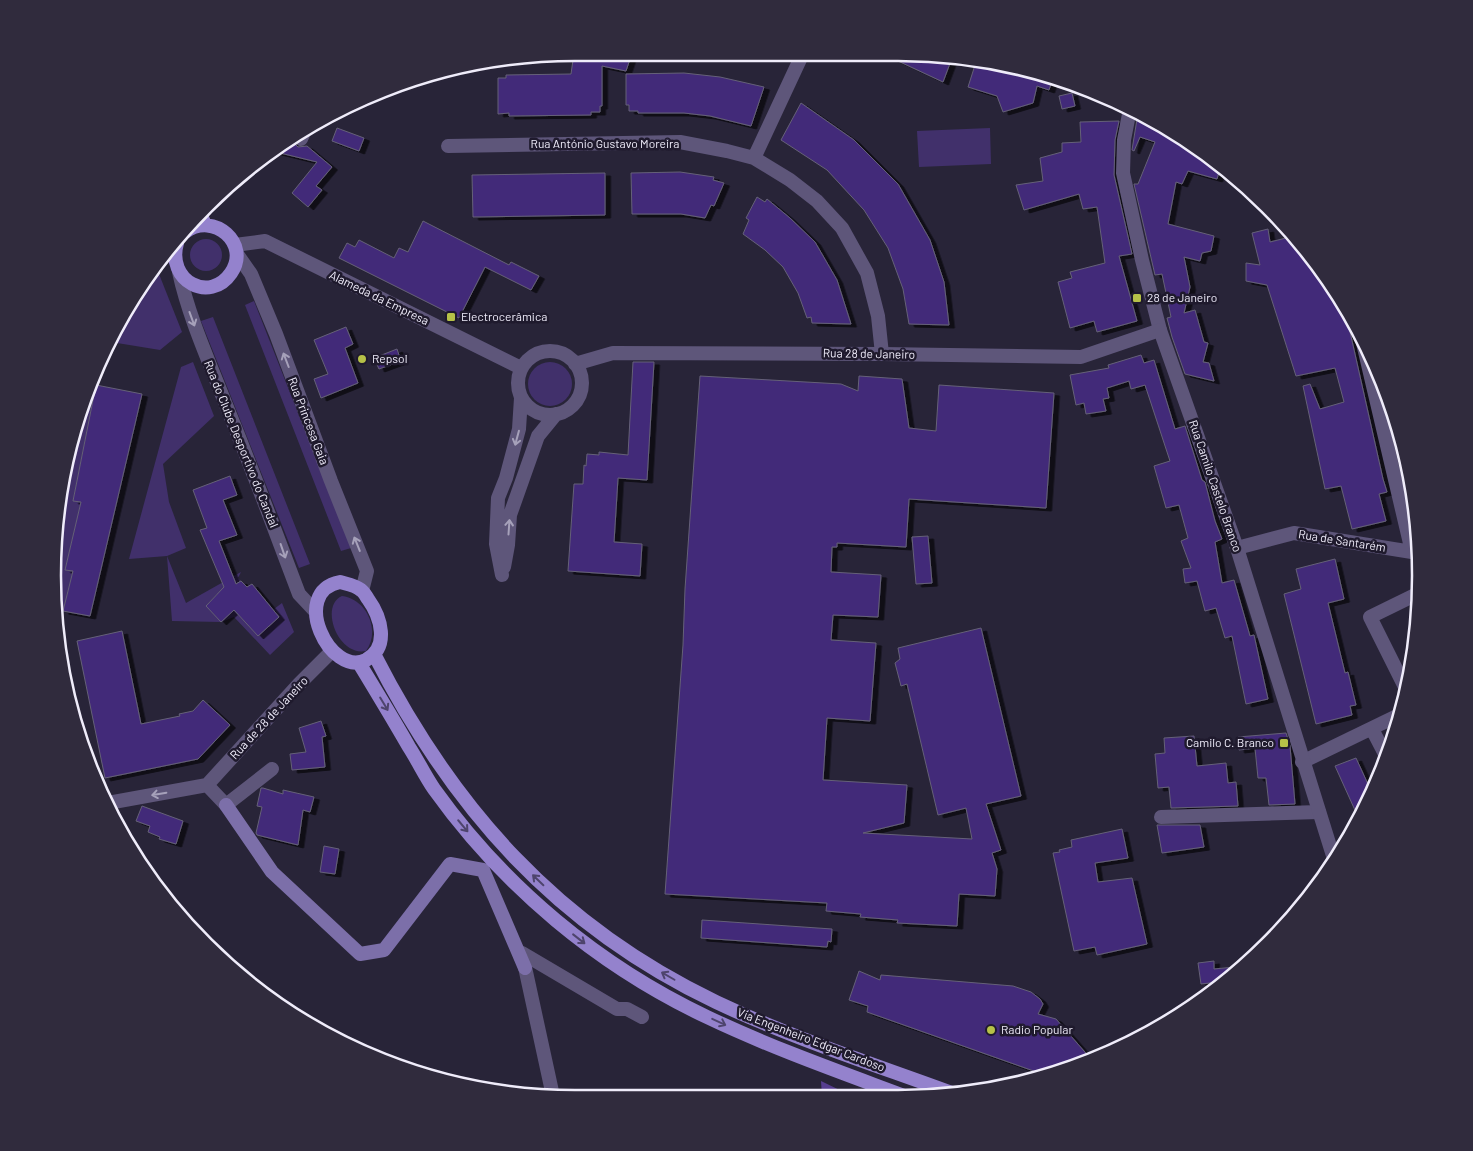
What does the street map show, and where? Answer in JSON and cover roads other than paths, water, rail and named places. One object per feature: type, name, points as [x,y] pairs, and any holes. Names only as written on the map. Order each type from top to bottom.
[{"type":"main road","points":[[174,255],[178,272],[192,284],[202,287],[211,286],[226,280],[235,264],[235,250],[230,237],[223,230],[204,220]]},
{"type":"main road","points":[[340,582],[362,590],[376,609],[381,628],[381,640],[374,654],[359,662],[344,660],[332,651],[322,636],[314,610],[318,598],[331,583],[340,582]]},
{"type":"main road","name":"Via Engenheiro Edgar Cardoso","points":[[374,654],[392,689],[447,777],[481,821],[522,865],[563,903],[608,938],[665,975],[768,1025],[937,1088]]},
{"type":"main road","name":"Via Engenheiro Edgar Cardoso","points":[[359,662],[433,788],[461,824],[509,877],[587,946],[633,976],[706,1016],[889,1090]]},
{"type":"main road","points":[[226,805],[272,872],[360,954],[384,950],[450,864],[483,870],[525,968]]},
{"type":"street","points":[[754,158],[799,61]]},
{"type":"street","name":"Rua Camilo Castelo Branco","points":[[1129,116],[1124,140],[1123,173],[1160,330],[1237,548],[1331,851]]},
{"type":"street","name":"Rua António Gustavo Moreira","points":[[448,146],[680,142],[754,158],[790,180],[817,202],[842,228],[867,274],[878,316],[882,354]]},
{"type":"street","name":"Alameda da Empresa","points":[[235,250],[265,242],[521,368]]},
{"type":"street","name":"Rua Princesa Gaia","points":[[235,250],[250,274],[276,334],[367,571],[362,590]]},
{"type":"street","name":"Rua do Clube Desportivo do Candal","points":[[178,272],[184,297],[198,335],[299,594],[314,610]]},
{"type":"street","name":"Rua 28 de Janeiro","points":[[575,364],[613,353],[1081,357],[1160,330]]},
{"type":"street","points":[[546,352],[557,352],[567,356],[575,364],[580,373],[582,384],[580,394],[574,404],[566,410],[556,414],[545,415],[535,412],[521,398],[518,378],[521,368],[532,357],[546,352]]},
{"type":"street","points":[[1371,374],[1410,530]]},
{"type":"street","points":[[521,398],[519,429],[506,478],[498,498],[496,544],[502,575],[508,545],[510,515],[538,436],[556,414]]},
{"type":"street","name":"Rua de Santarém","points":[[1237,548],[1294,533],[1411,551]]},
{"type":"street","points":[[1401,679],[1370,617],[1411,597]]},
{"type":"street","name":"Rua de 28 de Janeiro","points":[[207,785],[299,684],[332,651]]},
{"type":"street","points":[[1302,762],[1391,719]]},
{"type":"street","points":[[1372,729],[1382,748]]},
{"type":"street","points":[[114,802],[207,785],[226,805],[272,769]]},
{"type":"street","points":[[1161,817],[1319,812]]},
{"type":"street","points":[[552,1089],[521,949],[617,1009],[628,1009],[642,1017]]},
{"type":"place","name":"28 de Janeiro","points":[[1137,298]]},
{"type":"place","name":"Electrocerâmica","points":[[451,317]]},
{"type":"place","name":"Repsol","points":[[362,359]]},
{"type":"place","name":"Camilo C. Branco","points":[[1284,743]]},
{"type":"place","name":"Radio Popular","points":[[991,1030]]}]
